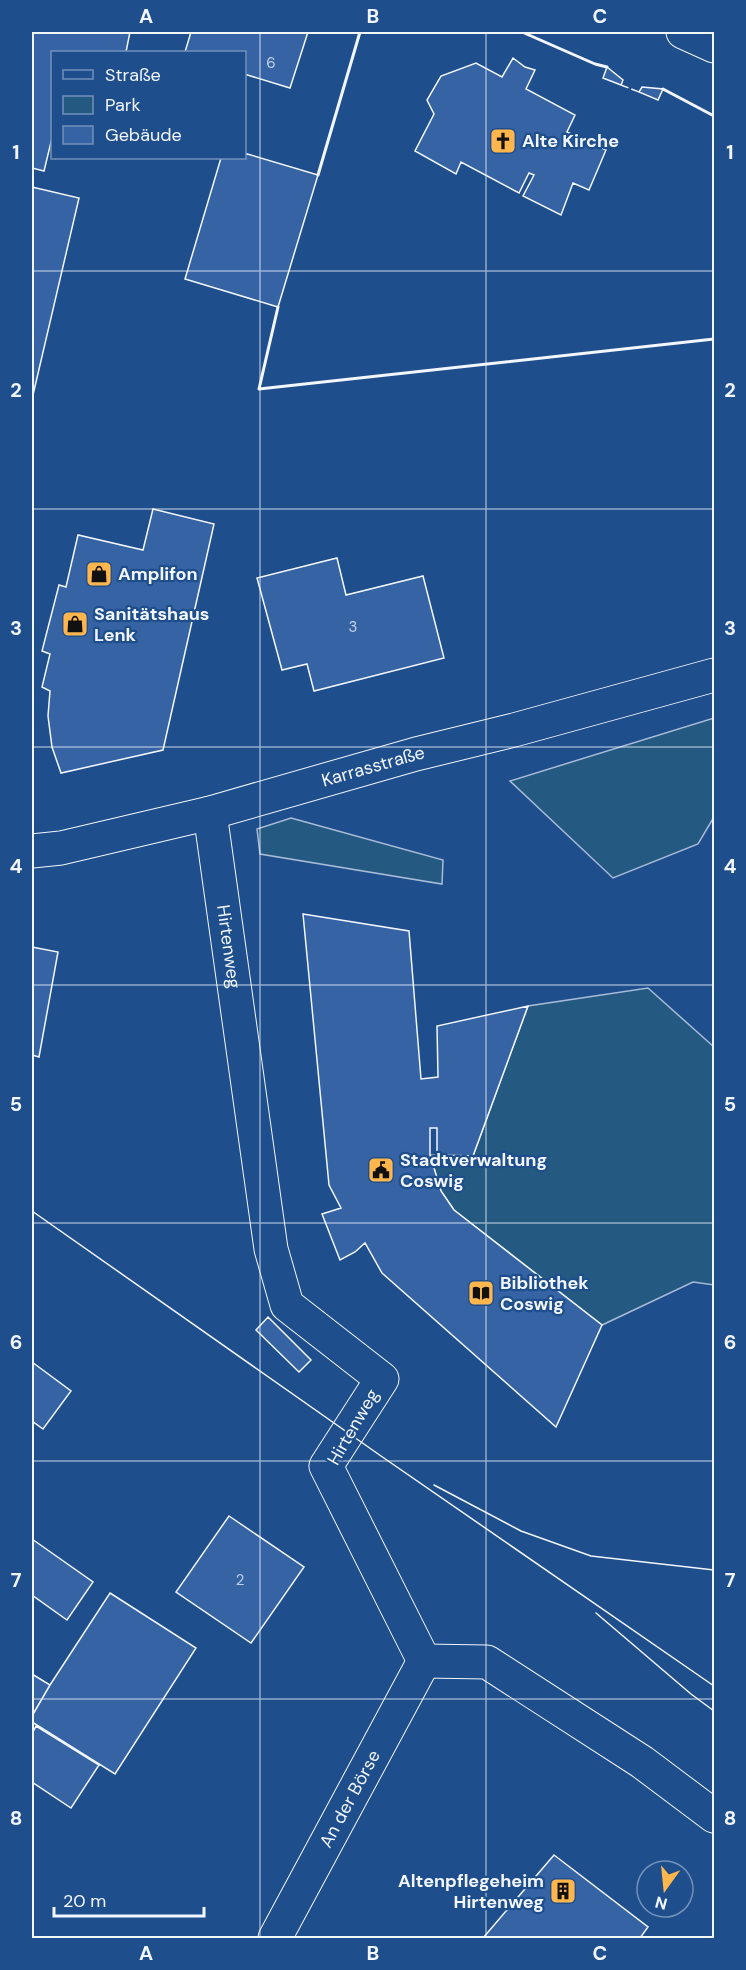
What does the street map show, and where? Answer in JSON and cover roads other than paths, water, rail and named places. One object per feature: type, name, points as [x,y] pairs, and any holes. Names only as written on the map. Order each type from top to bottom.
[{"type":"street","points":[[684,32],[714,45]]},
{"type":"street","name":"Karrasstraße","points":[[32,851],[61,848],[210,813],[416,754],[714,675]]},
{"type":"street","name":"Hirtenweg","points":[[210,813],[271,1249],[287,1305],[382,1379],[326,1466],[423,1661]]},
{"type":"street","points":[[423,1661],[487,1662],[642,1762],[714,1816]]},
{"type":"street","name":"An der Börse","points":[[275,1938],[423,1661]]},
{"type":"tram line","points":[[32,1211],[714,1686]]},
{"type":"tram line","points":[[434,1485],[521,1531],[591,1556],[714,1570]]},
{"type":"tram line","points":[[596,1613],[714,1711]]},
{"type":"place","name":"Alte Kirche","points":[[503,141]]},
{"type":"place","name":"Amplifon","points":[[99,574]]},
{"type":"place","name":"Sanitätshaus Lenk","points":[[75,624]]},
{"type":"place","name":"Stadtverwaltung Coswig","points":[[381,1170]]},
{"type":"place","name":"Bibliothek Coswig","points":[[481,1293]]},
{"type":"place","name":"Altenpflegeheim Hirtenweg","points":[[563,1891]]}]
